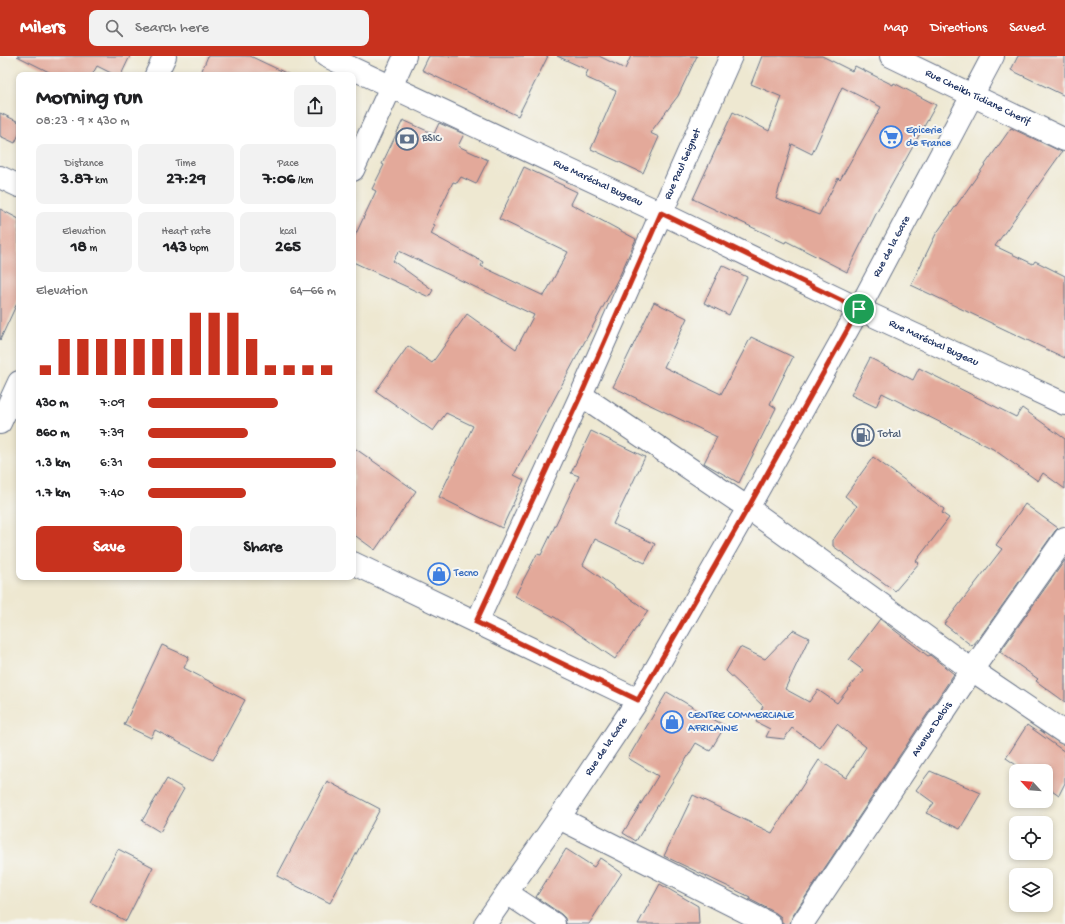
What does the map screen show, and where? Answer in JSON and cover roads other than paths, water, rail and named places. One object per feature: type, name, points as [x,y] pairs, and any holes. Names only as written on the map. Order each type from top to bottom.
[{"type":"street","points":[[157,72],[165,56]]},
{"type":"street","name":"Rue Maréchal Bugeau","points":[[326,56],[661,213],[859,309],[1065,404]]},
{"type":"street","points":[[356,163],[405,56]]},
{"type":"street","name":"Rue Paul Seignet","points":[[476,622],[581,395],[732,56]]},
{"type":"street","name":"Rue Cheikh Tidiane Cherif","points":[[891,56],[1065,140]]},
{"type":"street","name":"Rue de la Gare","points":[[485,924],[559,818],[638,700],[748,508],[859,309],[993,56]]},
{"type":"street","points":[[0,177],[16,185]]},
{"type":"street","points":[[0,423],[12,394]]},
{"type":"street","points":[[581,395],[748,508],[972,670],[1065,733]]},
{"type":"street","name":"Avenue Delois","points":[[802,924],[972,670],[1065,538]]},
{"type":"street","points":[[356,563],[638,700]]},
{"type":"street","points":[[559,818],[770,924]]},
{"type":"street","points":[[507,893],[554,924]]},
{"type":"place","name":"Epicerie de France","points":[[891,137]]},
{"type":"place","name":"BSIC","points":[[407,139]]},
{"type":"place","name":"Total","points":[[863,435]]},
{"type":"place","name":"Tecno","points":[[439,574]]},
{"type":"place","name":"CENTRE COMMERCIALE AFRICAINE","points":[[672,722]]}]
